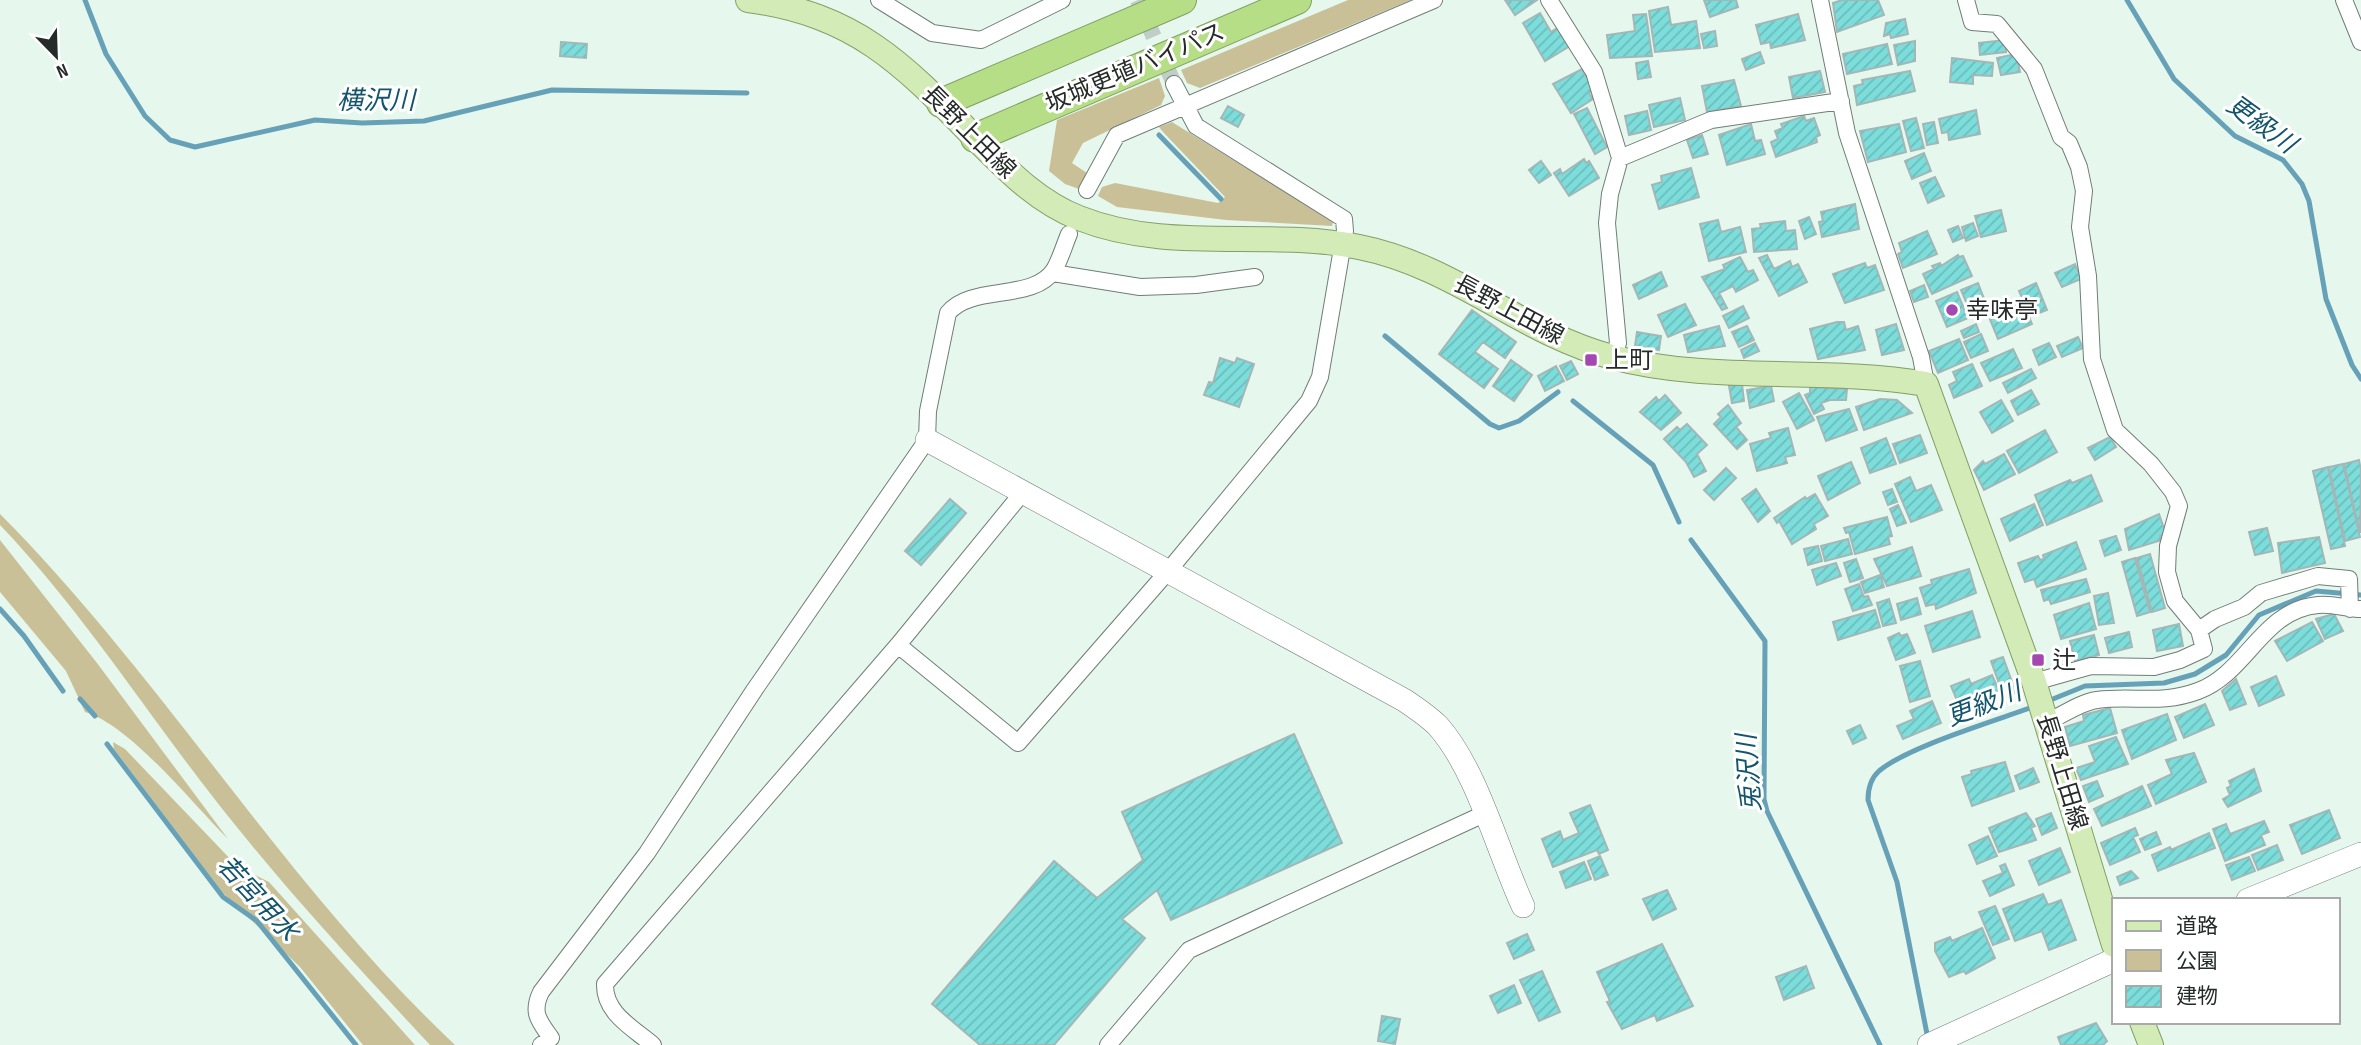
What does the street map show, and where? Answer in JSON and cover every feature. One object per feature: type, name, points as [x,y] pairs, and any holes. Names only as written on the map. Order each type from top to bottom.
[{"type":"highway","name":"坂城更埴バイパス","points":[[941,103],[1182,0]]},
{"type":"highway","name":"坂城更埴バイパス","points":[[975,138],[1297,0]]},
{"type":"main road","name":"長野上田線","points":[[757,1],[834,22],[858,33],[908,71],[1006,170],[1044,200],[1100,226],[1149,236],[1189,239],[1342,244],[1390,254],[1434,270],[1557,337],[1613,358],[1667,368],[1848,376],[1926,384],[2047,719],[2112,938]]},
{"type":"main road","points":[[2143,1024],[2151,1045]]},
{"type":"street","points":[[879,0],[932,33],[981,40],[1062,0]]},
{"type":"street","points":[[1087,190],[1118,135],[1434,0]]},
{"type":"street","points":[[1549,0],[1594,72],[1620,158],[1610,194],[1607,223],[1618,343],[1613,358]]},
{"type":"street","points":[[1819,0],[1841,102],[1881,244],[1921,357],[1926,384]]},
{"type":"street","points":[[1966,0],[1972,22],[1997,24],[2034,69],[2061,137],[2069,143],[2079,167],[2084,191],[2080,227],[2088,276],[2092,359],[2115,430],[2151,464],[2179,506],[2168,546],[2167,572],[2175,601],[2199,630],[2204,649],[2180,660],[2154,667],[2091,666],[2036,687]]},
{"type":"street","points":[[2344,0],[2361,41]]},
{"type":"street","points":[[898,645],[1018,743],[1169,570],[1309,401],[1320,377],[1346,225],[1343,216],[1196,126],[1174,83]]},
{"type":"street","points":[[1620,158],[1711,120],[1841,102]]},
{"type":"street","points":[[541,1045],[551,1038],[536,1017],[535,1005],[541,992],[673,816],[755,689],[927,440],[928,411],[948,313],[956,303],[1029,287],[1053,273],[1069,234]]},
{"type":"street","points":[[1053,273],[1140,287],[1196,285],[1255,277]]},
{"type":"street","points":[[927,440],[1169,570],[1404,700],[1425,715],[1456,752],[1523,906]]},
{"type":"street","points":[[653,1045],[612,1011],[605,997],[605,984],[898,645],[1023,492]]},
{"type":"street","points":[[2047,719],[2095,700],[2156,701],[2198,691],[2219,681],[2272,623],[2316,605],[2354,608],[2349,579],[2318,576],[2302,579],[2261,593],[2244,607],[2215,619],[2199,630]]},
{"type":"street","points":[[1108,1045],[1189,950],[1484,814]]},
{"type":"street","points":[[2253,898],[2361,854]]},
{"type":"street","points":[[1947,1040],[2112,961]]},
{"type":"green space","points":[[1348,0],[1411,0],[1200,88],[1187,83],[1181,70]]},
{"type":"green space","points":[[1159,78],[1165,96],[1161,105],[1083,143],[1072,163],[1087,173],[1079,189],[1065,184],[1049,171],[1057,120]]},
{"type":"green space","points":[[1172,122],[1333,222],[1332,226],[1226,220],[1117,207],[1098,196],[1102,187],[1115,183],[1218,203],[1225,197],[1159,127]]},
{"type":"green space","points":[[0,514],[117,644],[336,918],[394,983],[455,1045],[430,1045],[283,882],[206,789],[63,597],[0,525]]},
{"type":"green space","points":[[0,540],[97,663],[228,839],[141,749],[103,720],[85,712],[66,671],[0,592]]},
{"type":"green space","points":[[113,742],[125,749],[237,866],[269,882],[415,1045],[363,1045],[300,967],[222,892],[114,749]]},
{"type":"building","points":[[1505,0],[1537,0],[1515,15]]},
{"type":"building","points":[[1704,0],[1736,0],[1738,7],[1710,17]]},
{"type":"building","points":[[1842,0],[1878,0],[1884,15],[1837,32],[1833,3]]},
{"type":"building","points":[[1668,7],[1671,25],[1696,21],[1700,48],[1655,52],[1649,11]]},
{"type":"building","points":[[1540,13],[1551,32],[1559,27],[1570,46],[1545,61],[1523,23]]},
{"type":"building","points":[[1646,14],[1652,56],[1610,58],[1607,35],[1635,31],[1633,15]]},
{"type":"building","points":[[1798,14],[1805,40],[1771,48],[1770,42],[1761,44],[1756,25]]},
{"type":"building","points":[[1905,19],[1908,34],[1891,38],[1890,34],[1884,36],[1886,23]]},
{"type":"building","points":[[1715,31],[1717,46],[1704,48],[1701,34]]},
{"type":"building","points":[[2005,40],[2006,52],[1980,55],[1979,43]]},
{"type":"building","points":[[1915,41],[1915,61],[1898,65],[1894,45]]},
{"type":"building","points":[[561,42],[587,44],[586,58],[560,56]]},
{"type":"building","points":[[1887,44],[1892,64],[1847,74],[1843,54]]},
{"type":"building","points":[[1760,52],[1764,63],[1746,70],[1742,59]]},
{"type":"building","points":[[2016,54],[2020,72],[2001,75],[1997,58]]},
{"type":"building","points":[[1952,58],[1993,63],[1992,76],[1973,75],[1973,84],[1950,82]]},
{"type":"building","points":[[1648,61],[1651,77],[1638,79],[1636,63]]},
{"type":"building","points":[[1582,69],[1594,90],[1589,93],[1593,99],[1571,113],[1553,84]]},
{"type":"building","points":[[1820,71],[1825,92],[1793,98],[1789,77]]},
{"type":"building","points":[[1910,71],[1915,91],[1857,105],[1854,86],[1863,84],[1862,80]]},
{"type":"building","points":[[1734,80],[1741,106],[1707,112],[1702,86]]},
{"type":"building","points":[[1680,98],[1685,120],[1654,127],[1649,105]]},
{"type":"building","points":[[1228,106],[1244,115],[1238,127],[1221,118]]},
{"type":"building","points":[[1587,108],[1607,147],[1595,154],[1574,114]]},
{"type":"building","points":[[1976,110],[1980,134],[1949,140],[1948,132],[1942,133],[1939,119]]},
{"type":"building","points":[[1647,111],[1651,130],[1629,135],[1625,116]]},
{"type":"building","points":[[1804,116],[1806,121],[1814,118],[1820,135],[1816,137],[1817,142],[1776,157],[1771,142],[1778,139],[1775,131],[1783,128],[1781,124]]},
{"type":"building","points":[[1916,118],[1924,148],[1911,151],[1903,121]]},
{"type":"building","points":[[1934,122],[1938,143],[1927,145],[1923,124]]},
{"type":"building","points":[[1751,124],[1755,141],[1761,140],[1765,154],[1727,165],[1719,135]]},
{"type":"building","points":[[1899,124],[1906,152],[1868,162],[1860,131]]},
{"type":"building","points":[[1702,135],[1708,154],[1693,158],[1687,140]]},
{"type":"building","points":[[1924,153],[1931,171],[1912,179],[1905,161]]},
{"type":"building","points":[[1584,159],[1586,163],[1589,161],[1599,178],[1569,196],[1554,173],[1560,169],[1562,174]]},
{"type":"building","points":[[1541,161],[1551,175],[1539,183],[1529,170]]},
{"type":"building","points":[[1691,168],[1699,197],[1659,209],[1652,185],[1662,182],[1661,176]]},
{"type":"building","points":[[1935,177],[1944,196],[1928,203],[1920,183]]},
{"type":"building","points":[[1855,204],[1859,229],[1822,237],[1819,222],[1823,221],[1821,212]]},
{"type":"building","points":[[2001,210],[2006,231],[1981,237],[1975,216]]},
{"type":"building","points":[[1809,217],[1816,234],[1805,239],[1799,221]]},
{"type":"building","points":[[1718,220],[1721,232],[1740,227],[1746,252],[1709,261],[1700,224]]},
{"type":"building","points":[[1785,221],[1786,231],[1795,230],[1797,249],[1754,252],[1752,229],[1761,228],[1760,224]]},
{"type":"building","points":[[1973,223],[1978,236],[1966,241],[1962,227]]},
{"type":"building","points":[[1958,226],[1963,238],[1953,242],[1948,230]]},
{"type":"building","points":[[1927,231],[1937,254],[1903,268],[1898,254],[1902,252],[1899,243]]},
{"type":"building","points":[[1767,255],[1774,269],[1790,261],[1792,267],[1798,264],[1807,282],[1779,296],[1759,258]]},
{"type":"building","points":[[1958,255],[1963,256],[1972,276],[1932,294],[1923,274],[1934,269],[1932,266],[1940,263],[1941,266]]},
{"type":"building","points":[[1740,257],[1748,272],[1753,270],[1758,280],[1736,292],[1733,286],[1719,293],[1727,308],[1722,310],[1702,277],[1725,269],[1723,265]]},
{"type":"building","points":[[1865,263],[1867,268],[1875,265],[1884,290],[1845,303],[1833,274]]},
{"type":"building","points":[[2075,264],[2081,279],[2062,287],[2055,273]]},
{"type":"building","points":[[1661,272],[1667,286],[1639,299],[1633,285]]},
{"type":"building","points":[[1978,283],[1988,309],[1972,316],[1961,290]]},
{"type":"building","points":[[2036,283],[2047,310],[2029,317],[2032,324],[1998,339],[1989,317],[2024,302],[2019,291]]},
{"type":"building","points":[[1924,285],[1928,297],[1914,302],[1910,291]]},
{"type":"building","name":"幸味亭","points":[[1957,292],[1968,318],[1947,327],[1936,301]]},
{"type":"building","points":[[1685,304],[1696,325],[1668,337],[1658,315]]},
{"type":"building","points":[[1743,306],[1749,318],[1729,328],[1723,316]]},
{"type":"building","points":[[1472,310],[1516,342],[1505,358],[1483,342],[1475,352],[1498,369],[1484,388],[1439,354]]},
{"type":"building","points":[[1844,322],[1846,330],[1858,326],[1865,350],[1818,359],[1810,329]]},
{"type":"building","points":[[1896,324],[1904,350],[1882,355],[1876,330]]},
{"type":"building","points":[[1976,324],[1979,332],[1964,338],[1961,331]]},
{"type":"building","points":[[1719,326],[1725,346],[1688,352],[1684,335]]},
{"type":"building","points":[[1747,326],[1754,340],[1739,347],[1732,332]]},
{"type":"building","points":[[1637,332],[1661,336],[1659,350],[1635,346]]},
{"type":"building","points":[[1981,334],[1988,351],[1971,358],[1964,342]]},
{"type":"building","points":[[2078,337],[2083,348],[2062,357],[2057,346]]},
{"type":"building","points":[[1959,339],[1968,360],[1938,373],[1929,351]]},
{"type":"building","points":[[1755,343],[1759,351],[1744,358],[1741,350]]},
{"type":"building","points":[[2049,343],[2056,357],[2039,365],[2033,350]]},
{"type":"building","points":[[2013,349],[2022,368],[1990,381],[1981,363]]},
{"type":"building","points":[[1220,358],[1235,363],[1237,358],[1254,364],[1239,407],[1204,395],[1209,382],[1213,383]]},
{"type":"building","points":[[1511,360],[1532,375],[1514,401],[1493,386]]},
{"type":"building","points":[[1571,361],[1578,374],[1567,380],[1560,366]]},
{"type":"building","points":[[1972,364],[1982,386],[1954,398],[1949,385],[1957,381],[1953,372]]},
{"type":"building","points":[[1556,366],[1564,381],[1545,391],[1538,376]]},
{"type":"building","points":[[2031,369],[2036,378],[2008,393],[2003,383]]},
{"type":"building","points":[[1742,384],[1744,401],[1732,403],[1729,386]]},
{"type":"building","points":[[1771,386],[1774,401],[1750,408],[1747,390]]},
{"type":"building","points":[[1810,387],[1847,389],[1846,400],[1821,403],[1824,409],[1814,414],[1805,395],[1810,393]]},
{"type":"building","points":[[2031,390],[2039,404],[2018,415],[2011,401]]},
{"type":"building","points":[[1799,393],[1814,420],[1797,429],[1783,402]]},
{"type":"building","points":[[1665,395],[1681,413],[1661,430],[1640,412],[1656,397],[1659,401]]},
{"type":"building","points":[[1880,399],[1897,400],[1912,413],[1864,430],[1856,407]]},
{"type":"building","points":[[2001,400],[2013,421],[1992,433],[1980,412]]},
{"type":"building","points":[[1728,405],[1741,423],[1736,427],[1747,440],[1737,449],[1714,424],[1721,417],[1718,414]]},
{"type":"building","points":[[1849,409],[1857,430],[1826,441],[1817,417]]},
{"type":"building","points":[[1687,424],[1707,445],[1697,454],[1706,471],[1694,477],[1686,462],[1664,439],[1677,427],[1680,430]]},
{"type":"building","points":[[1788,428],[1795,455],[1785,457],[1787,463],[1757,471],[1750,444],[1771,438],[1769,433]]},
{"type":"building","points":[[2045,430],[2057,452],[2019,473],[2007,451]]},
{"type":"building","points":[[1920,435],[1927,453],[1900,463],[1893,444]]},
{"type":"building","points":[[2110,437],[2116,447],[2095,460],[2088,448]]},
{"type":"building","points":[[1886,438],[1896,464],[1870,473],[1861,448]]},
{"type":"building","points":[[2004,454],[2015,474],[1984,490],[1974,470],[1983,461],[1985,464]]},
{"type":"building","points":[[2359,460],[2361,470],[2360,533],[2344,464]]},
{"type":"building","points":[[1851,462],[1860,483],[1828,500],[1818,476]]},
{"type":"building","points":[[2343,464],[2360,537],[2345,541],[2329,467]]},
{"type":"building","points":[[2328,467],[2345,546],[2331,549],[2313,471]]},
{"type":"building","points":[[1726,468],[1736,478],[1714,500],[1704,490]]},
{"type":"building","points":[[2091,475],[2102,501],[2047,525],[2035,495],[2070,480],[2072,483]]},
{"type":"building","points":[[1910,477],[1916,491],[1931,485],[1942,510],[1911,522],[1895,484]]},
{"type":"building","points":[[1756,489],[1770,511],[1758,522],[1742,499]]},
{"type":"building","points":[[1892,489],[1897,502],[1888,505],[1883,492]]},
{"type":"building","points":[[1815,494],[1828,516],[1814,524],[1816,529],[1792,544],[1779,521],[1777,523],[1774,518],[1805,497],[1806,499]]},
{"type":"building","points":[[950,499],[966,513],[921,565],[905,551]]},
{"type":"building","points":[[2034,504],[2043,525],[2010,541],[2001,519]]},
{"type":"building","points":[[1898,505],[1906,523],[1897,526],[1890,509]]},
{"type":"building","points":[[2159,514],[2166,534],[2160,536],[2162,540],[2129,550],[2125,529]]},
{"type":"building","points":[[1887,517],[1892,536],[1888,537],[1890,544],[1855,554],[1849,532],[1846,533],[1844,528]]},
{"type":"building","points":[[2267,528],[2273,551],[2255,555],[2249,532]]},
{"type":"building","points":[[2116,536],[2121,550],[2105,556],[2100,541]]},
{"type":"building","points":[[2319,537],[2325,563],[2282,573],[2278,543]]},
{"type":"building","points":[[1848,539],[1852,554],[1825,561],[1821,546]]},
{"type":"building","points":[[2076,542],[2086,569],[2037,587],[2034,579],[2025,582],[2018,563],[2038,556],[2040,560],[2044,559],[2043,555]]},
{"type":"building","points":[[1818,546],[1822,561],[1808,565],[1804,549]]},
{"type":"building","points":[[1912,547],[1921,576],[1887,586],[1874,559]]},
{"type":"building","points":[[2150,554],[2165,608],[2152,612],[2137,558]]},
{"type":"building","points":[[2135,558],[2150,612],[2137,616],[2122,562]]},
{"type":"building","points":[[1856,559],[1863,578],[1850,582],[1844,563]]},
{"type":"building","points":[[1836,563],[1841,576],[1817,585],[1812,570]]},
{"type":"building","points":[[1969,569],[1976,593],[1936,609],[1935,604],[1926,606],[1920,588],[1932,584],[1931,580]]},
{"type":"building","points":[[1880,575],[1884,587],[1865,593],[1861,582]]},
{"type":"building","points":[[2086,579],[2090,592],[2051,604],[2049,599],[2044,601],[2041,590]]},
{"type":"building","points":[[1859,584],[1864,597],[1868,596],[1872,605],[1853,611],[1845,589]]},
{"type":"building","points":[[2108,593],[2114,623],[2099,625],[2094,596]]},
{"type":"building","points":[[1917,598],[1921,614],[1901,620],[1897,604]]},
{"type":"building","points":[[1889,599],[1896,623],[1883,626],[1877,603]]},
{"type":"building","points":[[2089,603],[2096,629],[2061,639],[2054,615]]},
{"type":"building","points":[[1875,610],[1880,627],[1838,640],[1833,622]]},
{"type":"building","points":[[1972,611],[1980,637],[1933,652],[1925,626]]},
{"type":"building","points":[[2334,614],[2343,631],[2325,639],[2316,619]]},
{"type":"building","points":[[2312,622],[2323,641],[2287,661],[2275,641]]},
{"type":"building","points":[[2179,624],[2183,646],[2157,651],[2153,630]]},
{"type":"building","points":[[2129,632],[2132,647],[2109,653],[2105,638]]},
{"type":"building","points":[[1899,633],[1901,636],[1907,634],[1915,653],[1896,660],[1888,638]]},
{"type":"building","points":[[2094,635],[2099,655],[2075,661],[2070,641]]},
{"type":"building","points":[[2003,657],[2016,693],[2004,697],[1991,661]]},
{"type":"building","points":[[1920,661],[1930,696],[1910,702],[1900,666]]},
{"type":"building","points":[[1992,675],[2000,693],[1994,696],[1996,702],[1963,715],[1951,686],[1969,679],[1971,684]]},
{"type":"building","points":[[2276,676],[2284,695],[2259,706],[2251,687]]},
{"type":"building","points":[[2236,679],[2246,704],[2230,710],[2222,691]]},
{"type":"building","points":[[1932,701],[1941,723],[1903,739],[1897,726],[1914,719],[1910,711]]},
{"type":"building","points":[[2205,704],[2214,725],[2184,738],[2175,717]]},
{"type":"building","points":[[2110,708],[2117,733],[2070,746],[2065,727],[2084,721],[2083,715]]},
{"type":"building","points":[[2167,714],[2176,740],[2132,759],[2122,730]]},
{"type":"building","points":[[1860,725],[1866,738],[1853,744],[1847,731]]},
{"type":"building","points":[[1294,734],[1342,843],[1171,920],[1157,890],[1122,919],[1145,938],[1054,1045],[980,1045],[932,1004],[1054,861],[1097,898],[1143,860],[1122,812]]},
{"type":"building","points":[[2116,737],[2128,764],[2081,780],[2076,768],[2095,762],[2089,746]]},
{"type":"building","points":[[2194,753],[2206,782],[2156,804],[2148,785],[2172,774],[2166,760]]},
{"type":"building","points":[[2005,762],[2014,791],[1972,806],[1962,777],[1972,774],[1971,771]]},
{"type":"building","points":[[2033,768],[2039,782],[2020,789],[2015,776]]},
{"type":"building","points":[[2254,769],[2261,791],[2228,807],[2223,799],[2230,795],[2227,788],[2231,786],[2229,781]]},
{"type":"building","points":[[2097,781],[2103,796],[2089,802],[2083,786]]},
{"type":"building","points":[[2142,786],[2151,806],[2102,826],[2094,809]]},
{"type":"building","points":[[1590,805],[1608,850],[1599,854],[1597,850],[1553,867],[1542,839],[1560,831],[1563,840],[1579,833],[1570,813]]},
{"type":"building","points":[[2329,810],[2340,838],[2302,854],[2290,825]]},
{"type":"building","points":[[2026,813],[2035,826],[2031,828],[2036,840],[1999,852],[1989,828]]},
{"type":"building","points":[[2051,813],[2057,828],[2042,835],[2036,819]]},
{"type":"building","points":[[2264,821],[2269,832],[2261,835],[2265,845],[2225,861],[2213,829],[2226,824],[2230,834]]},
{"type":"building","points":[[2135,828],[2138,835],[2133,837],[2140,852],[2110,865],[2101,843]]},
{"type":"building","points":[[2156,832],[2161,844],[2145,850],[2140,839]]},
{"type":"building","points":[[2209,833],[2215,848],[2158,871],[2152,855],[2170,847],[2171,850]]},
{"type":"building","points":[[1988,836],[1997,856],[1977,864],[1969,845]]},
{"type":"building","points":[[2277,845],[2283,860],[2258,870],[2252,855]]},
{"type":"building","points":[[2060,848],[2070,872],[2039,885],[2029,861]]},
{"type":"building","points":[[1600,856],[1608,875],[1595,880],[1588,861]]},
{"type":"building","points":[[2249,857],[2255,871],[2232,880],[2226,865]]},
{"type":"building","points":[[1584,862],[1591,879],[1566,888],[1560,872]]},
{"type":"building","points":[[2005,864],[2014,885],[1990,896],[1983,881],[2003,873],[2000,866]]},
{"type":"building","points":[[2131,871],[2138,878],[2120,885],[2117,877]]},
{"type":"building","points":[[1667,890],[1676,909],[1653,920],[1643,899]]},
{"type":"building","points":[[2043,894],[2048,905],[2061,900],[2076,940],[2049,950],[2042,931],[2015,941],[2003,909]]},
{"type":"building","points":[[1995,906],[2009,939],[1993,945],[1979,912]]},
{"type":"building","points":[[1982,928],[1995,958],[1966,974],[1964,971],[1949,977],[1935,951],[1935,943],[1950,937],[1952,941]]},
{"type":"building","points":[[1527,934],[1534,950],[1514,959],[1507,943]]},
{"type":"building","points":[[1662,944],[1693,1006],[1657,1021],[1655,1015],[1622,1029],[1607,1002],[1610,1001],[1597,972]]},
{"type":"building","points":[[1806,966],[1814,988],[1784,1000],[1776,977]]},
{"type":"building","points":[[1542,971],[1560,1012],[1539,1021],[1520,980]]},
{"type":"building","points":[[1514,985],[1521,1003],[1498,1013],[1490,996]]},
{"type":"building","points":[[1382,1016],[1400,1019],[1395,1044],[1378,1041]]},
{"type":"building","points":[[2096,1023],[2107,1041],[2103,1045],[2061,1045],[2058,1037]]},
{"type":"waterway","name":"横沢川","points":[[85,0],[106,54],[145,116],[170,140],[195,147],[315,120],[362,123],[424,121],[552,90],[747,93]]},
{"type":"waterway","name":"更級川","points":[[2127,0],[2174,79],[2235,136],[2283,160],[2302,184],[2309,201],[2326,299],[2352,365],[2361,379]]},
{"type":"waterway","name":"兎沢川","points":[[1159,135],[1221,199]]},
{"type":"waterway","name":"兎沢川","points":[[1385,336],[1490,424],[1499,428],[1519,421],[1558,392]]},
{"type":"waterway","name":"兎沢川","points":[[1573,401],[1653,465],[1679,522]]},
{"type":"waterway","name":"兎沢川","points":[[1691,540],[1765,641],[1764,799],[1767,811],[1880,1045]]},
{"type":"waterway","name":"更級川","points":[[2048,701],[2085,686],[2164,683],[2195,674],[2226,655],[2259,615],[2316,591],[2361,595]]},
{"type":"waterway","name":"若宮用水","points":[[0,609],[24,636],[63,691]]},
{"type":"waterway","name":"若宮用水","points":[[80,699],[95,716]]},
{"type":"waterway","name":"更級川","points":[[1928,1039],[1897,882],[1868,800],[1870,784],[1879,771],[1911,752],[2035,706]]},
{"type":"waterway","name":"若宮用水","points":[[107,744],[223,897],[257,921],[356,1045]]},
{"type":"tunnel","points":[[1138,0],[1174,84]]},
{"type":"place","name":"幸味亭","points":[[1952,310]]},
{"type":"place","name":"上町","points":[[1591,360]]},
{"type":"place","name":"辻","points":[[2038,660]]}]
